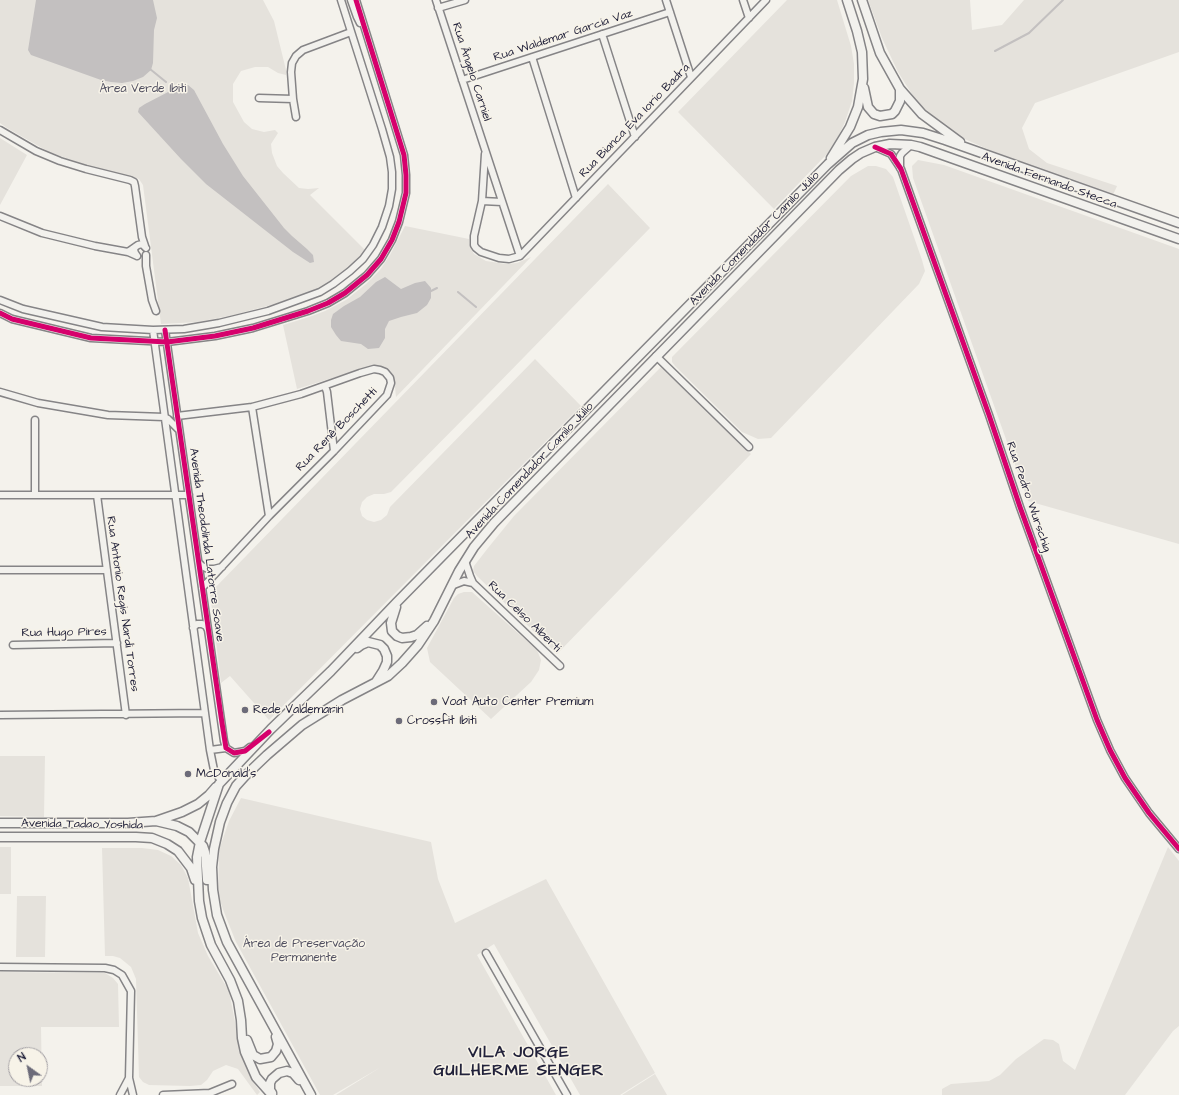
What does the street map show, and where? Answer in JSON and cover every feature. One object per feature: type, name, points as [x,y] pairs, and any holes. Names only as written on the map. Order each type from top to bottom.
[{"type":"main road","points":[[847,0],[862,52],[863,79],[866,103],[868,107],[874,114],[880,116],[892,114],[900,101],[900,89]]},
{"type":"main road","points":[[862,0],[880,53],[900,89],[922,114],[940,129],[968,148]]},
{"type":"main road","points":[[828,164],[850,127],[858,107],[863,79]]},
{"type":"main road","name":"Avenida Comendador Camilo Júlio","points":[[272,1095],[256,1077],[245,1052],[238,1002],[230,980],[211,945],[202,918],[199,901],[197,857],[200,842],[220,783],[828,164],[852,143],[868,135],[901,130],[923,133],[968,148]]},
{"type":"main road","name":"Avenida Comendador Camilo Júlio","points":[[311,1095],[227,942],[217,914],[213,890],[212,867],[214,849],[220,822],[227,803],[236,786],[267,755],[302,725],[342,700],[388,676],[402,663],[418,645],[434,621],[465,561],[474,547],[494,523],[839,170],[861,153],[875,147],[890,144],[911,145]]},
{"type":"main road","name":"Avenida Fernando Stecca","points":[[911,145],[1179,239]]},
{"type":"main road","name":"Avenida Fernando Stecca","points":[[968,148],[1179,223]]},
{"type":"main road","points":[[397,602],[391,623],[392,631],[397,636],[402,638],[417,635],[434,621]]},
{"type":"main road","points":[[331,671],[361,645],[368,642],[375,643],[384,649],[387,656],[387,662],[375,684]]},
{"type":"main road","name":"Avenida Tadao Yoshida","points":[[0,822],[128,823],[156,821],[182,812],[198,804],[220,783]]},
{"type":"main road","name":"Avenida Tadao Yoshida","points":[[156,821],[177,826],[189,832],[200,842]]},
{"type":"main road","name":"Avenida Tadao Yoshida","points":[[0,837],[152,838],[167,844],[178,851],[192,868],[199,901]]},
{"type":"main road","points":[[200,842],[206,852],[208,887],[212,904],[220,925]]},
{"type":"main road","points":[[241,1020],[250,1050],[253,1055],[260,1059],[271,1057],[276,1051],[278,1044],[272,1026]]},
{"type":"main road","points":[[272,1095],[270,1083],[279,1073],[287,1071],[293,1073],[306,1086]]},
{"type":"street","points":[[0,300],[22,310],[102,327],[153,330],[184,329],[219,324],[268,311],[320,292],[350,271],[363,259],[373,245],[382,227],[389,206],[392,189],[392,172],[390,157],[382,129],[340,0]]},
{"type":"street","points":[[351,0],[366,35]]},
{"type":"street","points":[[0,313],[12,319],[91,338],[167,342],[215,336],[253,328],[308,311],[350,290],[368,276],[381,259],[392,240],[399,222],[406,193],[406,175],[404,155],[356,0]]},
{"type":"street","name":"Rua Ângelo Carniel","points":[[436,0],[520,256],[499,258],[488,255],[476,248],[473,241],[482,201],[485,151]]},
{"type":"street","points":[[438,8],[465,0]]},
{"type":"street","points":[[666,0],[691,77]]},
{"type":"street","points":[[743,0],[749,18]]},
{"type":"street","name":"Rua Bianca Eva Iorio Badra","points":[[520,256],[766,0]]},
{"type":"street","name":"Rua Waldemar Garcia Vaz","points":[[462,80],[670,12]]},
{"type":"street","points":[[296,117],[291,72],[292,63],[296,56],[303,50],[351,32]]},
{"type":"street","points":[[602,34],[635,137]]},
{"type":"street","points":[[532,57],[576,198]]},
{"type":"street","points":[[259,98],[293,99]]},
{"type":"street","points":[[0,130],[36,152],[60,162],[134,182],[142,237],[140,246],[134,250],[134,253],[141,256],[146,266],[152,300],[156,311]]},
{"type":"street","points":[[900,169],[900,156],[911,145]]},
{"type":"street","name":"Rua Pedro Wurschig","points":[[875,147],[891,154],[900,169],[1097,720],[1110,750],[1125,778],[1149,813],[1179,849]]},
{"type":"street","points":[[482,201],[502,202]]},
{"type":"street","points":[[0,216],[42,234],[141,256]]},
{"type":"street","points":[[128,252],[140,246],[147,249],[147,252],[141,256]]},
{"type":"street","points":[[136,329],[136,341]]},
{"type":"street","points":[[184,329],[183,336],[185,340]]},
{"type":"street","name":"Avenida Theodolinda Latorre Soave","points":[[153,330],[210,750],[214,770],[220,783]]},
{"type":"street","name":"Avenida Theodolinda Latorre Soave","points":[[165,330],[226,748]]},
{"type":"street","name":"Avenida Theodolinda Latorre Soave","points":[[156,356],[164,355],[170,392],[176,404]]},
{"type":"street","points":[[656,356],[749,447]]},
{"type":"street","name":"Rua Renê Boschetti","points":[[177,416],[252,407],[301,394],[360,372],[374,369],[386,372],[391,383],[387,395],[344,441],[269,516],[202,588]]},
{"type":"street","points":[[325,386],[334,451]]},
{"type":"street","points":[[0,392],[38,402],[108,415],[164,417],[180,430]]},
{"type":"street","points":[[252,407],[269,516]]},
{"type":"street","points":[[35,420],[35,495]]},
{"type":"street","points":[[332,435],[338,441],[344,441]]},
{"type":"street","points":[[0,495],[189,495]]},
{"type":"street","points":[[266,495],[274,506],[279,507]]},
{"type":"street","name":"Rua Antonio Regis Nardi Torres","points":[[97,496],[126,714]]},
{"type":"street","name":"Rua Celso Alberti","points":[[465,561],[473,583],[560,666]]},
{"type":"street","points":[[199,563],[208,568],[214,569],[222,567]]},
{"type":"street","points":[[0,570],[107,570]]},
{"type":"street","name":"Rua Celso Alberti","points":[[451,586],[464,581],[473,583]]},
{"type":"street","name":"Avenida Theodolinda Latorre Soave","points":[[192,616],[195,620],[205,620],[207,618]]},
{"type":"street","name":"Avenida Theodolinda Latorre Soave","points":[[193,628],[197,624],[202,624],[206,626],[208,630]]},
{"type":"street","name":"Rua Hugo Pires","points":[[13,645],[117,643]]},
{"type":"street","points":[[0,714],[205,713]]},
{"type":"street","name":"Avenida Comendador Camilo Júlio","points":[[226,748],[234,754],[245,751],[269,732]]},
{"type":"street","points":[[210,750],[226,748]]},
{"type":"street","points":[[486,953],[567,1095]]},
{"type":"street","points":[[0,967],[105,968],[114,970],[122,975],[130,991],[129,1078],[133,1095]]},
{"type":"street","points":[[120,1095],[129,1078]]},
{"type":"street","points":[[163,1095],[210,1093],[232,1084]]},
{"type":"shaded area","name":"Área Verde Ibiti","points":[[0,0],[263,0],[274,21],[286,75],[278,73],[268,67],[255,67],[241,71],[233,84],[233,102],[244,122],[252,129],[264,132],[275,130],[278,133],[271,144],[272,153],[277,166],[299,188],[319,188],[310,195],[366,251],[349,269],[327,285],[275,304],[198,322],[161,324],[143,185],[139,179],[89,166],[49,152],[0,123]]},
{"type":"shaded area","points":[[36,0],[153,0],[157,18],[154,30],[153,63],[151,70],[143,77],[133,81],[122,83],[111,82],[101,80],[31,55],[28,50]]},
{"type":"shaded area","points":[[787,0],[837,0],[851,46],[854,64],[854,83],[852,101],[837,139],[827,154],[774,209],[678,112]]},
{"type":"shaded area","points":[[868,0],[970,0],[972,30],[1002,25],[1024,0],[1179,0],[1179,52],[1035,103],[1022,128],[1029,149],[1047,163],[1117,186],[1113,195],[992,151],[960,137],[935,119],[915,99],[898,72],[882,38]]},
{"type":"shaded area","points":[[188,85],[194,90],[223,144],[243,176],[284,228],[313,255],[314,262],[310,263],[293,252],[206,184],[138,112],[139,108],[145,104],[172,90]]},
{"type":"shaded area","points":[[0,138],[27,155],[0,205]]},
{"type":"shaded area","points":[[918,160],[944,165],[1179,249],[1179,544],[1028,501],[913,178],[912,166]]},
{"type":"shaded area","points":[[868,166],[876,166],[886,169],[893,177],[925,271],[919,284],[771,438],[758,439],[742,432],[675,366],[672,362],[672,357],[851,176]]},
{"type":"shaded area","points":[[608,184],[650,228],[391,492],[374,494],[367,497],[362,502],[360,509],[362,516],[367,520],[374,522],[381,520],[387,515],[390,507],[535,359],[581,406],[269,720],[230,676],[221,683],[210,593]]},
{"type":"shaded area","points":[[405,226],[469,239],[469,244],[474,254],[486,261],[506,264],[517,263],[531,257],[396,397],[394,378],[390,372],[381,366],[374,365],[297,389],[283,325],[325,311],[346,300],[366,284],[380,270],[390,255]]},
{"type":"shaded area","points":[[385,277],[401,289],[415,283],[425,281],[431,288],[431,298],[427,305],[417,313],[389,321],[385,329],[385,338],[379,348],[368,349],[361,344],[341,341],[331,327],[333,314],[360,297],[376,282]]},
{"type":"shaded area","points":[[661,367],[751,454],[557,654],[477,576],[473,571],[474,566],[514,516]]},
{"type":"shaded area","points":[[472,592],[537,650],[541,660],[539,670],[531,682],[491,719],[430,662],[427,648],[454,598],[458,594]]},
{"type":"shaded area","points":[[0,756],[45,756],[44,817],[0,816]]},
{"type":"shaded area","points":[[241,798],[431,842],[438,879],[455,923],[546,879],[655,1073],[620,1095],[580,1095],[494,944],[477,955],[556,1095],[336,1095],[381,1067],[333,1095],[320,1095],[236,942],[218,895],[219,850],[229,821]]},
{"type":"shaded area","points":[[0,847],[11,847],[11,894],[0,894]]},
{"type":"shaded area","points":[[1168,847],[1179,861],[1179,1026],[1173,1031],[1125,1095],[942,1095],[942,1089],[951,1084],[989,1081],[1000,1075],[1016,1059],[1044,1039],[1053,1040],[1059,1044],[1063,1061],[1075,1070]]},
{"type":"shaded area","points":[[102,848],[142,848],[158,850],[171,856],[181,865],[188,878],[198,933],[208,956],[229,991],[239,1043],[252,1080],[260,1092],[257,1095],[238,1069],[226,1065],[213,1071],[207,1080],[201,1085],[149,1085],[143,1082],[139,1077],[136,979],[131,967],[120,958],[105,956]]},
{"type":"shaded area","points":[[17,896],[46,896],[45,957],[16,957]]},
{"type":"shaded area","points":[[0,972],[105,973],[113,978],[118,984],[119,1027],[41,1027],[41,1047],[8,1047],[8,1086],[0,1086]]},
{"type":"shaded area","points":[[655,1074],[667,1095],[622,1095]]},
{"type":"waterway","points":[[995,51],[1029,33],[1063,0]]},
{"type":"waterway","points":[[150,69],[166,82]]},
{"type":"waterway","points":[[429,292],[437,288]]},
{"type":"waterway","points":[[458,292],[476,307]]},
{"type":"cycle path","points":[[0,313],[12,319],[91,338],[167,342],[215,336],[253,328],[308,311],[328,303],[345,293],[367,275],[381,259],[392,240],[399,222],[406,193],[406,175],[404,155],[356,0]]},
{"type":"cycle path","points":[[875,147],[891,154],[901,169],[1097,720],[1110,750],[1125,778],[1149,813],[1179,849]]},
{"type":"cycle path","points":[[165,330],[226,748],[234,753],[245,751],[269,732]]},
{"type":"place","name":"Voat Auto Center Premium","points":[[434,702]]},
{"type":"place","name":"Rede Valdemarin","points":[[245,710]]},
{"type":"place","name":"Crossfit Ibiti","points":[[399,721]]},
{"type":"place","name":"McDonald's","points":[[188,774]]},
{"type":"district","name":"VILA JORGE GUILHERME SENGER","points":[[519,1063]]},
{"type":"park label","name":"Área de Preservação Permanente","points":[[304,951]]}]
